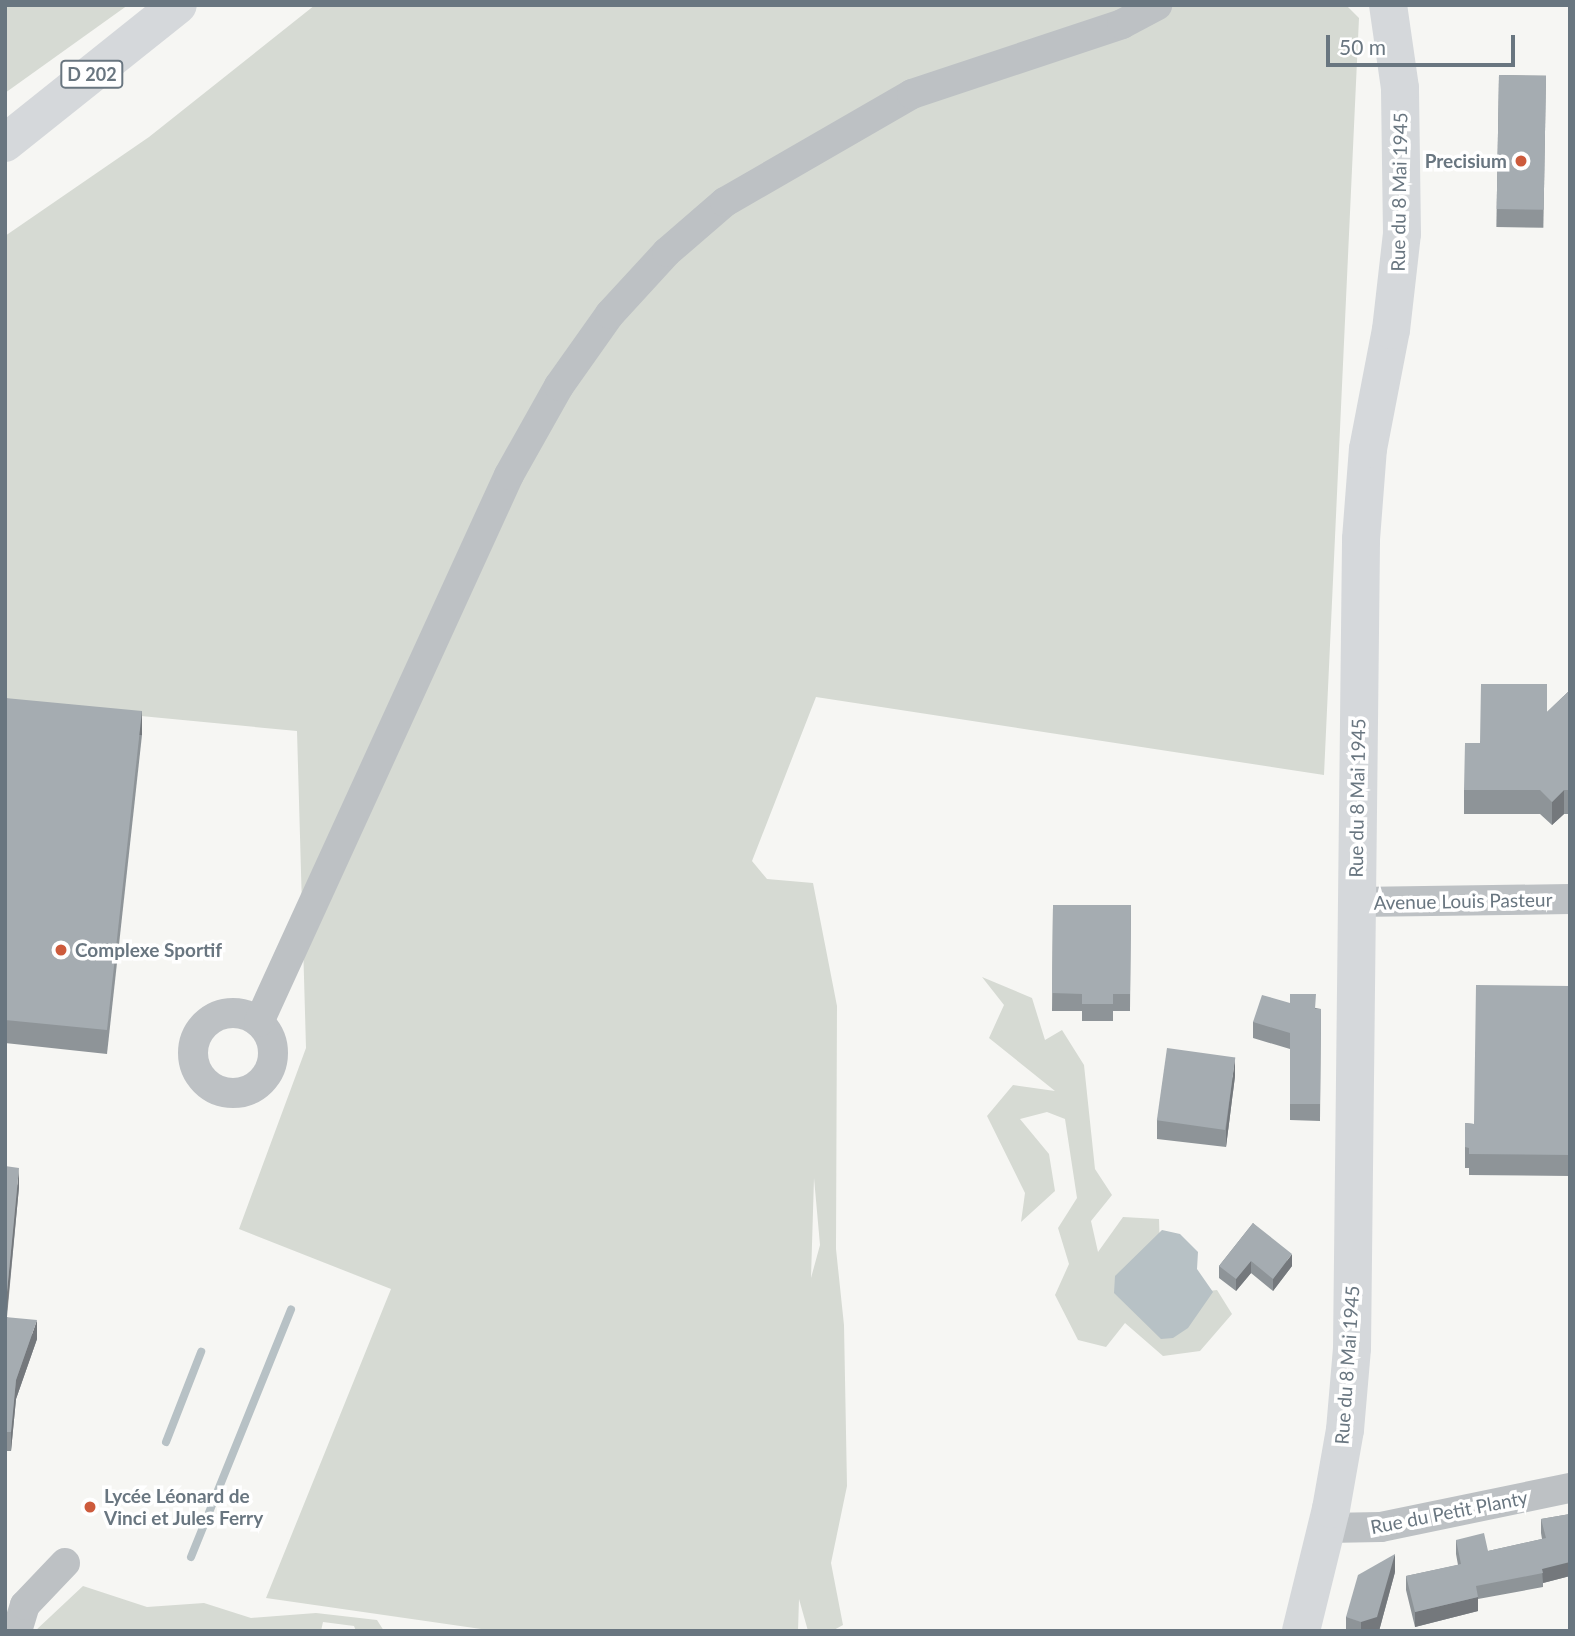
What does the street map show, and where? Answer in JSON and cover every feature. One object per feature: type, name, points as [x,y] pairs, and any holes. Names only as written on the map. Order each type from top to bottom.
[{"type":"main road","name":"D 202","points":[[5,143],[178,5]]},
{"type":"main road","points":[[1388,5],[1400,89]]},
{"type":"main road","points":[[1400,89],[1414,5]]},
{"type":"main road","name":"Rue du 8 Mai 1945","points":[[1301,1631],[1329,1518],[1345,1430],[1352,1349],[1361,539],[1367,449],[1400,258],[1400,89]]},
{"type":"street","points":[[260,1022],[509,475],[559,386],[610,314],[667,252],[725,202],[912,94],[1122,24],[1157,5]]},
{"type":"street","name":"Avenue Louis Pasteur","points":[[1356,902],[1570,899]]},
{"type":"street","name":"Rue du Petit Planty","points":[[1329,1518],[1381,1527],[1570,1488]]},
{"type":"street","points":[[17,1631],[25,1605],[42,1583],[65,1563]]},
{"type":"shaded area","points":[[5,5],[128,5],[5,93]]},
{"type":"shaded area","points":[[315,5],[1346,5],[1359,18],[1324,775],[816,697],[752,861],[767,879],[813,883],[837,1006],[836,1249],[844,1325],[847,1486],[831,1563],[843,1625],[832,1631],[808,1631],[799,1599],[798,1631],[495,1631],[266,1598],[391,1289],[239,1229],[306,1048],[297,731],[5,703],[5,236],[149,137]],"holes":[[[814,1178],[820,1245],[811,1278]]]},
{"type":"shaded area","points":[[982,977],[1032,998],[1045,1040],[1062,1030],[1084,1065],[1095,1169],[1112,1195],[1091,1221],[1098,1252],[1123,1217],[1159,1219],[1160,1254],[1191,1293],[1217,1290],[1232,1314],[1200,1351],[1163,1356],[1125,1323],[1106,1347],[1078,1340],[1055,1295],[1069,1264],[1058,1228],[1077,1198],[1065,1119],[1047,1112],[1020,1119],[1049,1154],[1055,1191],[1021,1222],[1025,1193],[987,1116],[1013,1085],[1055,1091],[989,1038],[1004,1005]]},
{"type":"shaded area","points":[[1162,1230],[1180,1234],[1198,1252],[1197,1269],[1213,1292],[1188,1328],[1173,1338],[1161,1339],[1114,1293],[1115,1276]]},
{"type":"shaded area","points":[[83,1586],[147,1607],[204,1603],[251,1618],[316,1613],[377,1620],[384,1631],[356,1631],[354,1626],[323,1622],[321,1631],[35,1631]]},
{"type":"building","name":"Precisium","points":[[1499,75],[1546,76],[1544,210],[1497,209]]},
{"type":"building","points":[[1481,684],[1547,684],[1547,712],[1570,690],[1570,790],[1564,790],[1552,802],[1540,790],[1464,790],[1465,743],[1480,743]]},
{"type":"building","name":"Complexe Sportif","points":[[5,698],[142,711],[107,1030],[5,1020]]},
{"type":"building","points":[[1053,905],[1131,905],[1130,994],[1113,994],[1113,1004],[1082,1004],[1082,994],[1052,993]]},
{"type":"building","points":[[1476,985],[1570,986],[1570,1155],[1469,1154],[1469,1148],[1465,1147],[1465,1123],[1474,1124]]},
{"type":"building","points":[[1290,994],[1316,994],[1315,1009],[1321,1009],[1320,1104],[1290,1104],[1290,1033],[1253,1022],[1262,995],[1290,1003]]},
{"type":"building","points":[[1167,1048],[1235,1058],[1225,1130],[1157,1120]]},
{"type":"building","points":[[5,1166],[19,1168],[5,1313]]},
{"type":"building","points":[[1253,1223],[1292,1254],[1273,1279],[1251,1261],[1236,1279],[1219,1266]]},
{"type":"building","points":[[5,1317],[37,1320],[16,1380],[11,1432],[5,1432]]},
{"type":"building","points":[[1570,1514],[1570,1562],[1542,1569],[1543,1573],[1476,1586],[1478,1597],[1415,1612],[1406,1576],[1461,1564],[1456,1540],[1484,1533],[1488,1551],[1546,1538],[1541,1519]]},
{"type":"building","points":[[1395,1554],[1377,1617],[1361,1622],[1346,1617],[1358,1575]]},
{"type":"waterway","points":[[191,1557],[291,1309]]},
{"type":"waterway","points":[[166,1442],[201,1352]]},
{"type":"place","name":"Precisium","points":[[1521,161]]},
{"type":"place","name":"Complexe Sportif","points":[[61,950]]},
{"type":"place","name":"Lycée Léonard de Vinci et Jules Ferry","points":[[90,1507]]}]
